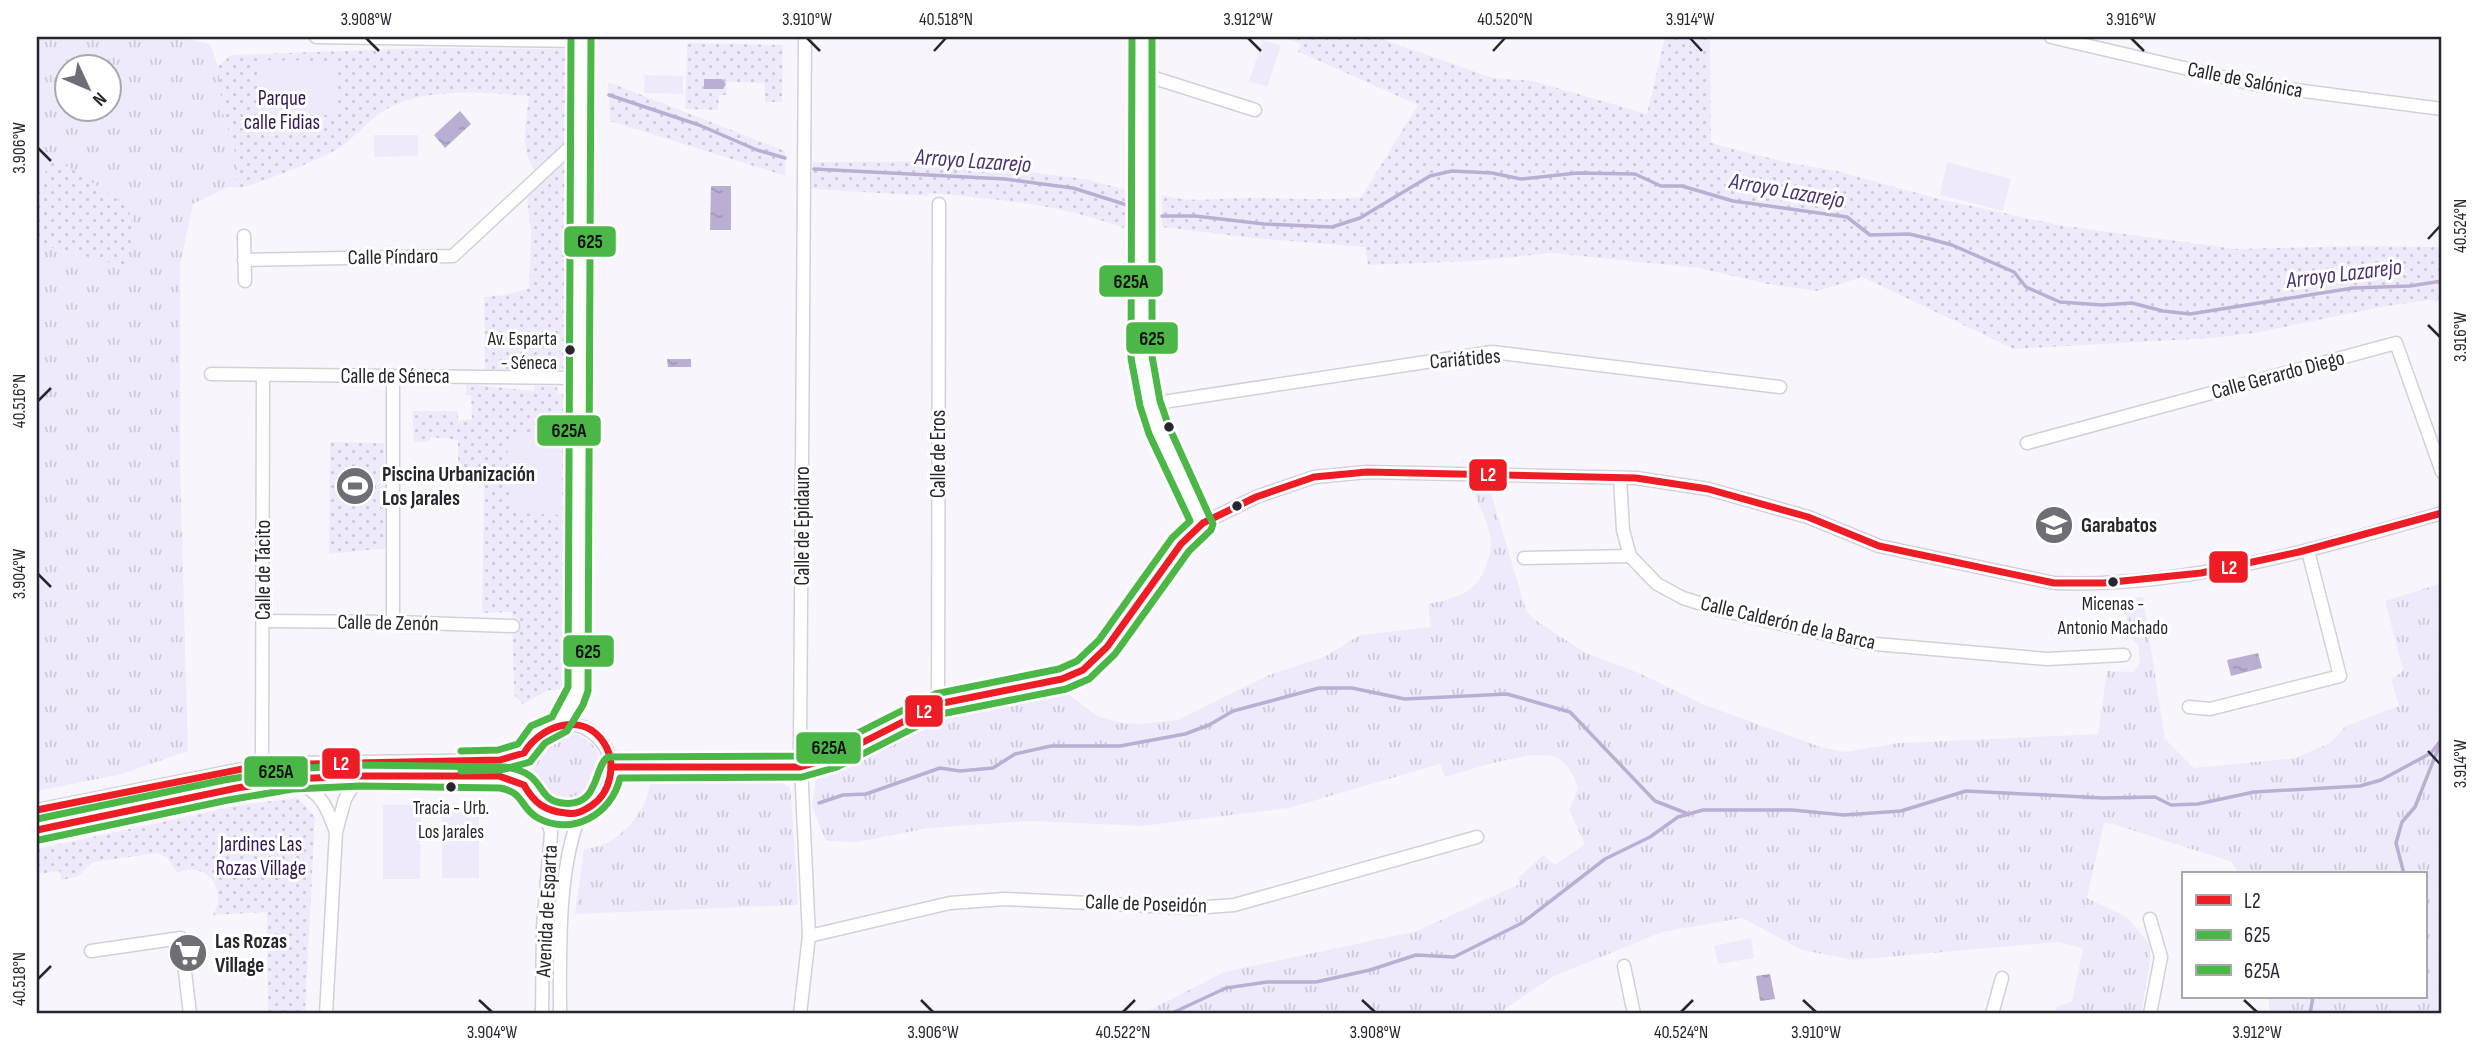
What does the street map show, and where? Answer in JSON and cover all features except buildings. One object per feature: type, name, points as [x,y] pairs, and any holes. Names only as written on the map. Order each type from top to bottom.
[{"type":"street","points":[[316,37],[581,39],[578,689],[559,725]]},
{"type":"street","name":"Calle de Epidauro","points":[[800,1014],[809,936],[800,767],[805,37]]},
{"type":"street","points":[[1142,37],[1141,357],[1150,404],[1159,431],[1203,523]]},
{"type":"street","name":"Calle de Salónica","points":[[2051,37],[2257,85],[2442,109]]},
{"type":"street","points":[[1142,74],[1255,110]]},
{"type":"street","name":"Calle Píndaro","points":[[244,260],[453,256],[580,138]]},
{"type":"street","name":"Calle de Eros","points":[[938,704],[939,204]]},
{"type":"street","points":[[244,236],[244,281]]},
{"type":"street","name":"Calle Gerardo Diego","points":[[2027,443],[2396,343],[2442,472]]},
{"type":"street","name":"Cariátides","points":[[1150,404],[1492,352],[1780,387]]},
{"type":"street","name":"Calle de Séneca","points":[[211,374],[580,377]]},
{"type":"street","name":"Calle de Tácito","points":[[262,765],[263,375]]},
{"type":"street","points":[[393,376],[393,622]]},
{"type":"street","points":[[611,767],[800,767],[832,758],[938,704],[1048,683],[1083,670],[1107,647],[1181,544],[1203,523],[1256,497],[1314,477],[1367,471],[1636,478],[1708,489],[1808,517],[1879,546],[2054,583],[2163,578],[2308,551],[2442,513]]},
{"type":"street","points":[[1524,558],[1630,556],[1623,530],[1620,478]]},
{"type":"street","points":[[2189,707],[2210,709],[2340,676],[2308,551]]},
{"type":"street","name":"Calle Calderón de la Barca","points":[[1630,556],[1657,584],[1683,598],[1720,610],[1864,643],[2047,659],[2124,655]]},
{"type":"street","name":"Calle de Zenón","points":[[263,621],[513,626]]},
{"type":"street","points":[[559,725],[584,727],[595,734],[604,743],[611,767],[611,777],[597,802],[580,812],[569,814],[545,809],[532,799],[524,785],[521,769],[524,753],[538,734],[559,725]]},
{"type":"street","points":[[37,810],[262,765],[500,760],[524,753]]},
{"type":"street","points":[[326,1014],[336,832],[345,799],[359,776]]},
{"type":"street","points":[[37,830],[292,779],[499,776],[524,785]]},
{"type":"street","points":[[292,779],[313,789],[326,805],[336,832]]},
{"type":"street","name":"Avenida de Esparta","points":[[542,1014],[543,927],[551,833],[545,809]]},
{"type":"street","name":"Avenida de Esparta","points":[[560,1014],[560,932],[571,835],[580,812]]},
{"type":"street","name":"Calle de Poseidón","points":[[809,936],[950,903],[1005,899],[1194,908],[1234,905],[1478,837]]},
{"type":"street","points":[[2150,919],[2161,957],[2150,1014]]},
{"type":"street","points":[[91,951],[181,938],[190,1014]]},
{"type":"street","points":[[1624,967],[1634,1014]]},
{"type":"street","points":[[1992,1014],[2002,978]]},
{"type":"green space","points":[[37,37],[178,37],[210,44],[218,66],[222,109],[237,159],[237,177],[228,187],[193,204],[180,265],[180,461],[188,751],[122,774],[37,791]]},
{"type":"green space","points":[[1283,37],[1376,37],[1493,78],[1533,81],[1647,114],[1665,37],[1710,37],[1711,143],[2058,225],[2236,249],[2442,247],[2442,302],[2430,300],[2386,306],[2255,333],[2211,338],[2014,349],[1862,277],[1818,291],[1768,284],[1699,268],[1552,253],[1474,261],[1368,265],[1365,247],[1252,238],[1162,227],[1162,195],[1194,200],[1361,197],[1418,105],[1297,51],[1301,44]]},
{"type":"green space","points":[[1263,40],[1281,46],[1267,87],[1249,81]]},
{"type":"green space","points":[[687,43],[783,45],[782,102],[765,102],[765,83],[727,82],[726,95],[719,95],[718,110],[685,109]]},
{"type":"green space","name":"Parque calle Fidias","points":[[422,48],[570,49],[570,136],[535,171],[525,144],[529,96],[466,93],[419,97],[386,110],[336,150],[244,187],[228,187],[237,177],[237,159],[222,109],[218,66],[231,55]]},
{"type":"green space","points":[[257,60],[336,61],[335,115],[257,115]]},
{"type":"green space","points":[[645,75],[683,76],[683,94],[644,93]]},
{"type":"green space","points":[[608,82],[785,151],[786,176],[610,121]]},
{"type":"green space","points":[[374,135],[418,135],[418,156],[374,157]]},
{"type":"green space","points":[[51,155],[127,206],[132,228],[125,266],[37,244],[37,199]]},
{"type":"green space","points":[[567,158],[572,369],[485,370],[484,297],[505,295],[529,288],[531,234],[527,195]]},
{"type":"green space","points":[[945,161],[1085,179],[1127,190],[1128,223],[1123,228],[1052,208],[978,198],[930,193],[928,196],[812,189],[813,162]]},
{"type":"green space","points":[[1947,162],[2011,179],[2003,211],[1940,195]]},
{"type":"green space","points":[[466,384],[534,391],[535,385],[557,387],[558,393],[566,394],[569,645],[566,690],[549,690],[523,704],[514,695],[512,612],[482,613],[484,482],[458,483],[458,440],[431,437],[430,441],[414,443],[412,411],[458,411],[458,421],[472,419],[471,395],[466,395]]},
{"type":"green space","points":[[511,435],[561,437],[562,515],[514,513],[507,462]]},
{"type":"green space","points":[[330,442],[384,443],[387,548],[329,554]]},
{"type":"green space","points":[[1473,491],[1491,493],[1526,610],[1535,620],[1584,652],[1639,673],[1705,705],[1823,748],[1846,752],[1898,743],[2098,734],[2107,671],[2134,672],[2140,663],[2138,644],[2125,635],[2128,598],[2143,597],[2165,739],[2194,768],[2295,758],[2330,743],[2346,726],[2399,706],[2391,679],[2403,671],[2385,601],[2442,583],[2442,1014],[2270,1014],[2268,998],[2426,998],[2426,872],[2237,872],[2232,862],[2104,823],[2087,898],[2127,917],[2150,945],[2150,962],[2141,1014],[2055,1014],[2057,1007],[2072,1001],[2083,948],[2058,942],[1853,960],[1802,950],[1742,918],[1662,932],[1552,977],[1498,1014],[1142,1014],[1224,972],[1417,931],[1520,884],[1518,878],[1543,855],[1555,865],[1585,844],[1569,810],[1578,788],[1575,779],[1561,760],[1547,755],[1518,757],[1445,777],[1440,764],[1289,808],[1143,826],[1029,821],[929,828],[857,842],[826,841],[812,807],[816,778],[954,713],[1061,689],[1097,716],[1122,723],[1177,720],[1269,675],[1326,656],[1360,635],[1431,627],[1428,604],[1467,591],[1480,579],[1491,545],[1486,522]]},
{"type":"green space","points":[[566,733],[580,736],[592,743],[599,755],[602,769],[599,783],[592,795],[580,802],[566,805],[552,802],[540,795],[533,783],[530,769],[533,755],[540,743],[552,736]]},
{"type":"green space","points":[[650,780],[779,780],[790,788],[798,905],[575,914],[584,849],[608,842],[629,826],[644,804]]},
{"type":"green space","name":"Jardines Las Rozas Village","points":[[298,798],[315,817],[305,1014],[268,1014],[267,912],[213,915],[218,896],[216,887],[205,874],[197,870],[177,873],[168,858],[158,853],[93,862],[77,877],[61,880],[60,871],[37,874],[37,849],[240,805]]},
{"type":"green space","points":[[479,804],[479,878],[442,878],[442,805]]},
{"type":"green space","points":[[383,805],[421,805],[420,879],[383,879]]},
{"type":"green space","points":[[1751,938],[1754,958],[1718,964],[1714,946]]},
{"type":"water","points":[[704,79],[722,79],[726,84],[723,89],[704,89]]},
{"type":"water","points":[[460,111],[471,124],[445,148],[434,135]]},
{"type":"water","points":[[711,186],[731,186],[731,230],[710,230]]},
{"type":"water","points":[[667,359],[691,359],[691,367],[668,367]]},
{"type":"water","name":"Piscina Urbanización Los Jarales","points":[[348,468],[364,468],[363,503],[347,504]]},
{"type":"water","points":[[2258,653],[2262,668],[2231,676],[2227,660]]},
{"type":"water","points":[[1770,974],[1775,999],[1760,1001],[1756,976]]},
{"type":"waterway","name":"Arroyo Lazarejo","points":[[609,95],[785,158]]},
{"type":"waterway","name":"Arroyo Lazarejo","points":[[814,169],[1005,179],[1073,188],[1127,205]]},
{"type":"waterway","name":"Arroyo Lazarejo","points":[[1162,216],[1195,216],[1264,224],[1332,227],[1360,218],[1430,176],[1452,171],[1492,173],[1521,179],[1577,173],[1635,174],[1661,186],[1682,186],[1733,201],[1847,217],[1870,235],[1909,234],[1952,245],[2014,272],[2026,287],[2060,302],[2102,305],[2132,303],[2190,314],[2353,288],[2410,286],[2442,281]]},
{"type":"waterway","points":[[819,803],[843,795],[866,794],[940,768],[960,771],[993,768],[1015,754],[1051,746],[1120,746],[1185,734],[1209,725],[1233,711],[1319,688],[1352,688],[1405,699],[1507,694],[1570,712],[1655,801],[1686,813]]},
{"type":"waterway","points":[[1170,1014],[1226,988],[1267,982],[1316,982],[1370,970],[1416,955],[1454,957],[1522,923],[1605,859],[1650,837],[1678,817],[1703,810],[1792,810],[1844,815],[1901,811],[1966,791],[2103,798],[2155,797],[2171,805],[2198,804],[2254,792],[2360,786],[2381,780],[2431,753],[2442,739]]},
{"type":"waterway","points":[[2403,872],[2396,843],[2402,822],[2415,807],[2440,744]]},
{"type":"waterway","points":[[2310,1014],[2313,998]]},
{"type":"transit line","name":"625A","points":[[461,751],[498,750],[518,744],[531,726],[552,717],[568,687],[571,37]]},
{"type":"transit line","name":"625","points":[[461,771],[501,770],[530,762],[545,743],[567,731],[588,691],[591,37]]},
{"type":"transit line","name":"625A","points":[[37,819],[224,780],[291,769],[361,765],[511,768],[530,776],[547,796],[556,802],[574,803],[589,793],[608,757],[799,756],[828,748],[935,694],[1059,669],[1077,661],[1099,640],[1172,538],[1190,521],[1149,434],[1140,406],[1131,358],[1132,37]]},
{"type":"transit line","name":"625","points":[[39,840],[293,789],[361,786],[500,788],[514,793],[538,818],[564,825],[589,819],[600,811],[616,791],[620,778],[802,777],[837,767],[941,714],[1066,689],[1089,679],[1115,654],[1189,551],[1211,530],[1213,524],[1169,427],[1160,401],[1152,356],[1152,37]]},
{"type":"transit line","name":"L2","points":[[611,767],[800,767],[832,758],[938,704],[1062,679],[1083,670],[1107,647],[1181,544],[1203,523],[1256,497],[1314,477],[1367,472],[1636,478],[1708,489],[1808,517],[1879,546],[2054,583],[2103,583],[2201,573],[2299,552],[2442,513]]},
{"type":"transit line","name":"L2","points":[[37,810],[262,765],[500,760],[524,753],[531,743],[551,729],[574,725],[585,727],[604,743],[611,768],[607,786],[598,800],[582,811],[573,813],[546,808],[532,797],[524,785],[499,776],[359,776],[292,779],[237,788],[37,830]]},
{"type":"place","name":"Av. Esparta - Séneca","points":[[570,350]]},
{"type":"place","name":"Piscina Urbanización Los Jarales","points":[[355,486]]},
{"type":"place","name":"Garabatos","points":[[2054,525]]},
{"type":"place","name":"Micenas - Antonio Machado","points":[[2113,582]]},
{"type":"place","name":"Tracia - Urb. Los Jarales","points":[[451,787]]},
{"type":"place","name":"Las Rozas Village","points":[[188,953]]}]
